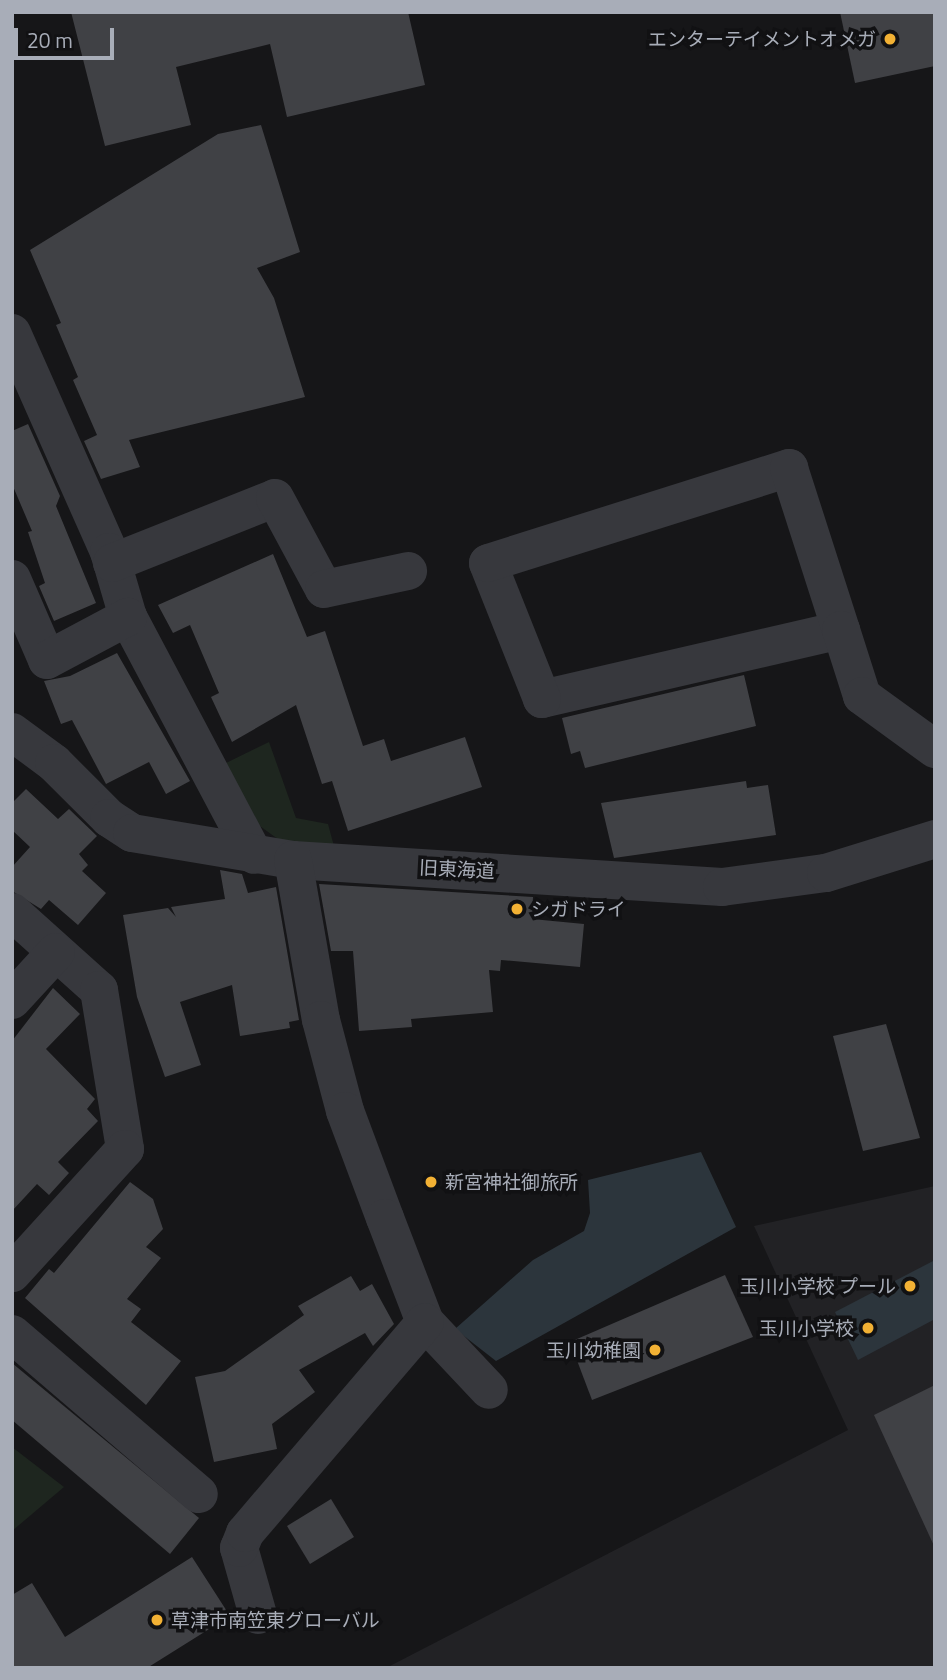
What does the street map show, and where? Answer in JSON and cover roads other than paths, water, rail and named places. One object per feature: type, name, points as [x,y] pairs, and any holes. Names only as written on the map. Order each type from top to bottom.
[{"type":"street","points":[[12,333],[112,563],[128,617],[254,855]]},
{"type":"street","points":[[841,630],[542,699],[488,563],[789,468],[841,630],[862,696],[935,749]]},
{"type":"street","points":[[112,563],[275,498],[324,589],[408,570]]},
{"type":"street","points":[[12,579],[47,660],[128,617]]},
{"type":"street","name":"旧東海道","points":[[12,732],[54,763],[108,818],[132,832],[293,860],[722,887],[826,873],[935,839]]},
{"type":"street","points":[[293,860],[321,1020],[345,1111],[425,1322],[489,1390]]},
{"type":"street","points":[[12,912],[99,990],[125,1149],[12,1273]]},
{"type":"street","points":[[12,1000],[56,952]]},
{"type":"street","points":[[258,1615],[239,1548],[245,1532],[425,1322]]},
{"type":"street","points":[[12,1334],[199,1494]]},
{"type":"place","name":"エンターテイメントオメガ","points":[[890,39]]},
{"type":"place","name":"シガドライ","points":[[517,909]]},
{"type":"place","name":"新宮神社御旅所","points":[[431,1182]]},
{"type":"place","name":"玉川小学校 プール","points":[[910,1286]]},
{"type":"place","name":"玉川小学校","points":[[868,1328]]},
{"type":"place","name":"玉川幼稚園","points":[[655,1350]]},
{"type":"place","name":"草津市南笠東グローバル","points":[[157,1620]]}]
